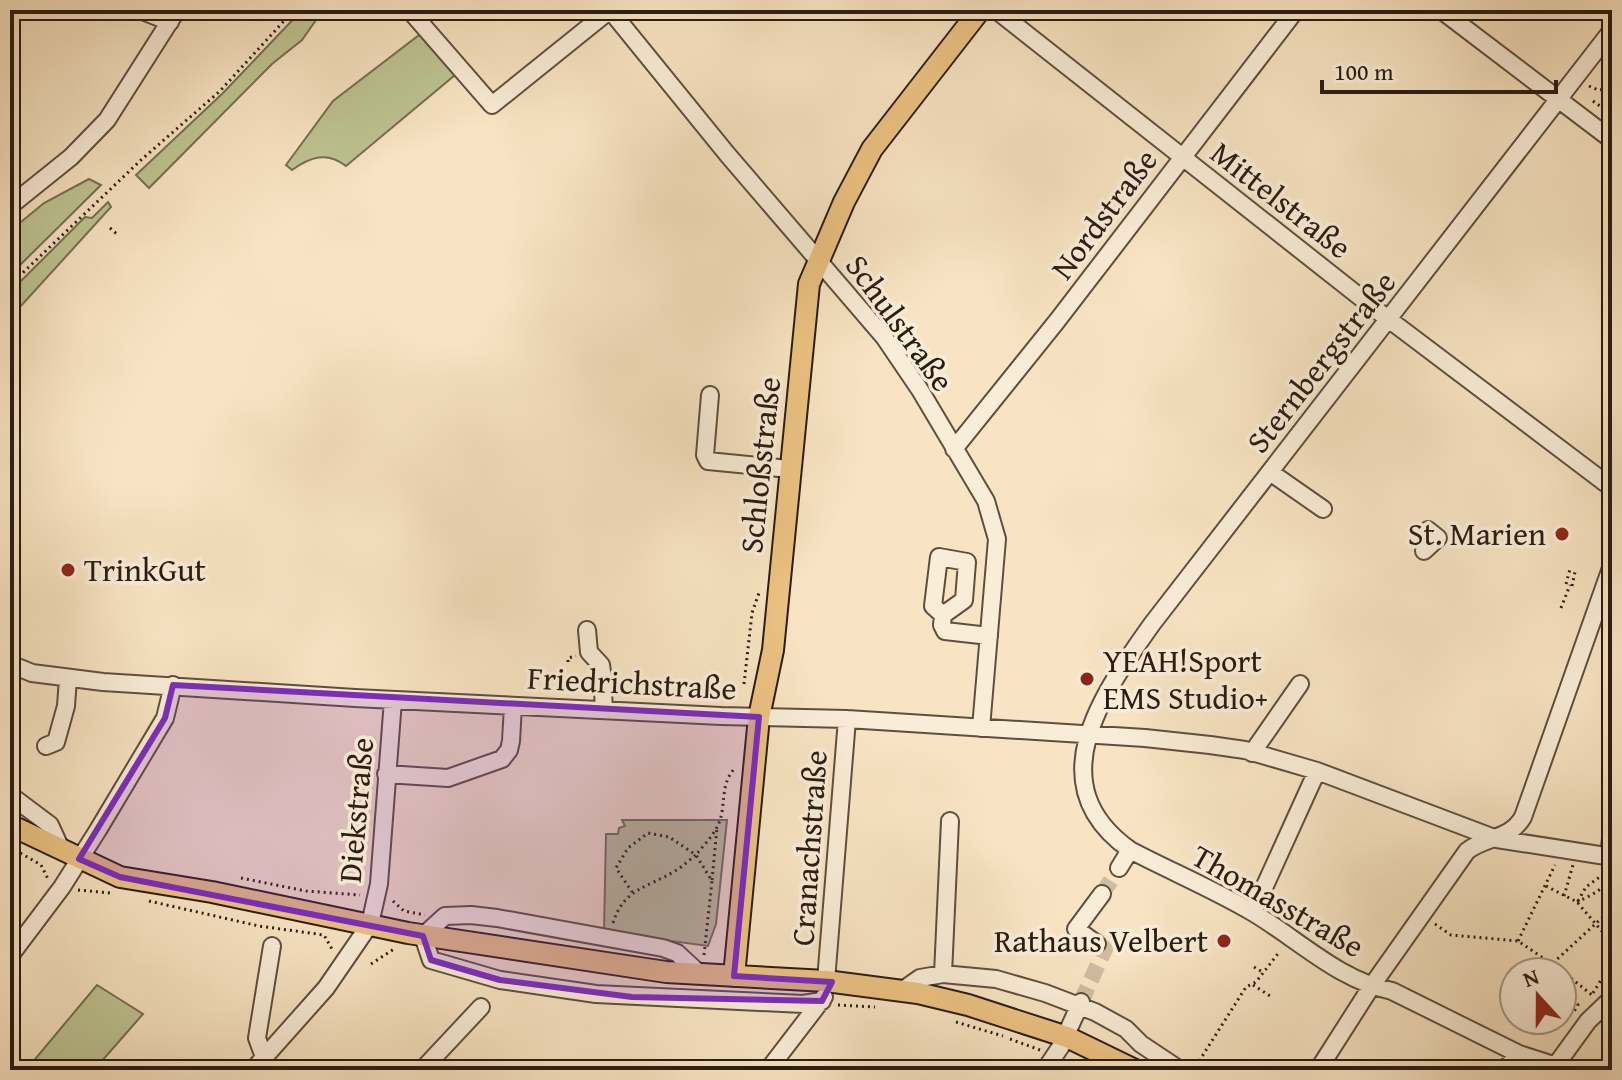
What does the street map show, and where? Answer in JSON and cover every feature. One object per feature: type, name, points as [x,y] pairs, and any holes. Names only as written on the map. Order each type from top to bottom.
[{"type":"main road","name":"Schloßstraße","points":[[734,976],[759,717],[773,650],[809,284],[844,202],[872,149],[980,10]]},
{"type":"main road","points":[[10,825],[120,877],[212,892],[423,936],[666,972],[702,965],[734,976],[828,992],[903,990],[968,1005],[1066,1037],[1135,1070]]},
{"type":"street","points":[[10,206],[71,157],[107,120],[173,16],[140,10]]},
{"type":"street","points":[[414,10],[412,13],[492,105],[610,10]]},
{"type":"street","name":"Schulstraße","points":[[610,10],[727,154],[884,337],[971,474],[993,520],[997,539],[981,728]]},
{"type":"street","name":"Mittelstraße","points":[[996,10],[1390,320],[1560,439],[1612,488]]},
{"type":"street","name":"Nordstraße","points":[[954,449],[1057,321],[1296,10]]},
{"type":"street","points":[[1441,10],[1612,140]]},
{"type":"street","name":"Sternbergstraße","points":[[1089,736],[1111,681],[1152,624],[1612,30]]},
{"type":"street","points":[[710,395],[705,455],[708,461],[789,469]]},
{"type":"street","points":[[1270,472],[1323,509]]},
{"type":"street","points":[[1424,551],[1438,538],[1428,530]]},
{"type":"street","points":[[1318,1070],[1371,987],[1467,851],[1478,843],[1497,839],[1517,828],[1612,565]]},
{"type":"street","points":[[942,620],[945,631],[990,630]]},
{"type":"street","points":[[587,630],[589,652],[601,665],[604,710]]},
{"type":"street","name":"Friedrichstraße","points":[[10,664],[32,673],[68,678],[393,700],[847,719],[1145,738],[1252,753],[1317,771],[1497,839],[1558,856],[1610,856]]},
{"type":"street","points":[[46,746],[56,742],[66,706],[68,678]]},
{"type":"street","points":[[1252,753],[1300,684]]},
{"type":"street","points":[[10,956],[62,887],[70,854],[165,718],[173,685]]},
{"type":"street","name":"Diekstraße","points":[[370,924],[379,884],[393,700]]},
{"type":"street","points":[[386,774],[448,778],[502,759],[511,741],[513,706]]},
{"type":"street","name":"Cranachstraße","points":[[828,992],[847,719]]},
{"type":"street","name":"Thomasstraße","points":[[1089,736],[1083,764],[1086,796],[1104,827],[1130,850],[1253,912],[1301,946],[1371,987],[1392,991],[1487,1032],[1519,1054],[1563,1068]]},
{"type":"street","points":[[1253,912],[1317,771]]},
{"type":"street","points":[[10,795],[50,825],[70,854]]},
{"type":"street","points":[[943,974],[950,821]]},
{"type":"street","points":[[1610,856],[1612,830]]},
{"type":"street","points":[[1119,868],[1130,850]]},
{"type":"street","points":[[1097,944],[1076,929],[1102,894]]},
{"type":"street","points":[[702,965],[677,953],[608,938],[471,915],[445,916],[423,936],[431,960],[500,980],[632,997],[803,1004],[828,992]]},
{"type":"street","points":[[258,1064],[326,988],[370,924]]},
{"type":"street","points":[[258,1064],[257,1038],[272,946]]},
{"type":"street","points":[[632,997],[659,981],[666,972]]},
{"type":"street","points":[[903,990],[920,978],[943,974],[996,979],[1080,1004],[1126,1029],[1141,1044],[1188,1068]]},
{"type":"street","points":[[768,1070],[828,992]]},
{"type":"street","points":[[1563,1068],[1588,1021],[1597,995]]},
{"type":"street","points":[[1045,1070],[1066,1037],[1080,1004]]},
{"type":"street","points":[[422,1070],[481,1007]]},
{"type":"street","points":[[1504,1070],[1519,1054]]},
{"type":"path","points":[[10,285],[141,160],[220,91],[294,10]]},
{"type":"path","points":[[1587,85],[1598,90],[1612,89]]},
{"type":"path","points":[[1593,101],[1612,115]]},
{"type":"path","points":[[110,228],[118,235]]},
{"type":"path","points":[[1561,608],[1573,570]]},
{"type":"path","points":[[744,684],[752,613],[761,587]]},
{"type":"path","points":[[702,965],[723,791],[729,774],[739,765]]},
{"type":"path","points":[[723,791],[734,792]]},
{"type":"path","points":[[608,938],[618,906],[632,892],[676,871],[696,855],[717,828]]},
{"type":"path","points":[[632,892],[616,868],[628,848],[648,833],[669,837],[696,855],[712,881]]},
{"type":"path","points":[[10,847],[41,865],[48,879]]},
{"type":"path","points":[[1518,941],[1558,856]]},
{"type":"path","points":[[1564,896],[1576,857]]},
{"type":"path","points":[[1612,869],[1611,882],[1577,902],[1586,887],[1612,869]]},
{"type":"path","points":[[1546,886],[1577,902],[1595,925],[1610,936],[1612,943]]},
{"type":"path","points":[[74,890],[109,893]]},
{"type":"path","points":[[334,893],[361,895]]},
{"type":"path","points":[[139,899],[259,926],[324,935],[333,952]]},
{"type":"path","points":[[393,901],[404,911]]},
{"type":"path","points":[[1422,915],[1451,935],[1518,941],[1540,956]]},
{"type":"path","points":[[1561,956],[1604,916]]},
{"type":"path","points":[[1188,1068],[1246,987],[1264,973],[1282,947]]},
{"type":"path","points":[[371,964],[395,948]]},
{"type":"path","points":[[1578,982],[1597,995],[1612,965]]},
{"type":"path","points":[[1254,967],[1264,973]]},
{"type":"path","points":[[1252,984],[1270,996]]},
{"type":"path","points":[[828,992],[879,1007]]},
{"type":"path","points":[[948,1019],[1047,1053]]},
{"type":"path","points":[[1273,1060],[1273,1070]]},
{"type":"path","points":[[1612,1062],[1609,1065],[1612,1069]]},
{"type":"highlighted area","points":[[173,685],[759,717],[734,976],[832,982],[822,1001],[632,997],[500,980],[431,960],[423,936],[120,877],[79,859],[165,718]]},
{"type":"green space","points":[[302,10],[323,10],[302,40],[272,64],[149,188],[136,175],[223,93]]},
{"type":"green space","points":[[423,32],[455,75],[346,166],[325,157],[312,159],[292,170],[286,165],[333,101]]},
{"type":"green space","points":[[89,179],[101,185],[10,275],[10,231],[44,203]]},
{"type":"green space","points":[[108,202],[111,207],[10,318],[10,292],[85,217],[92,218]]},
{"type":"green space","points":[[622,820],[727,820],[716,924],[708,946],[604,932],[606,834],[618,834],[619,828],[625,826]]},
{"type":"green space","points":[[97,985],[143,1014],[94,1070],[26,1070]]},
{"type":"tunnel","points":[[1102,894],[1119,868]]},
{"type":"tunnel","points":[[1081,1002],[1105,949],[1097,944]]},
{"type":"place","name":"St. Marien","points":[[1562,534]]},
{"type":"place","name":"TrinkGut","points":[[68,570]]},
{"type":"place","name":"YEAH!Sport EMS Studio+","points":[[1087,679]]},
{"type":"place","name":"Rathaus Velbert","points":[[1224,941]]}]
